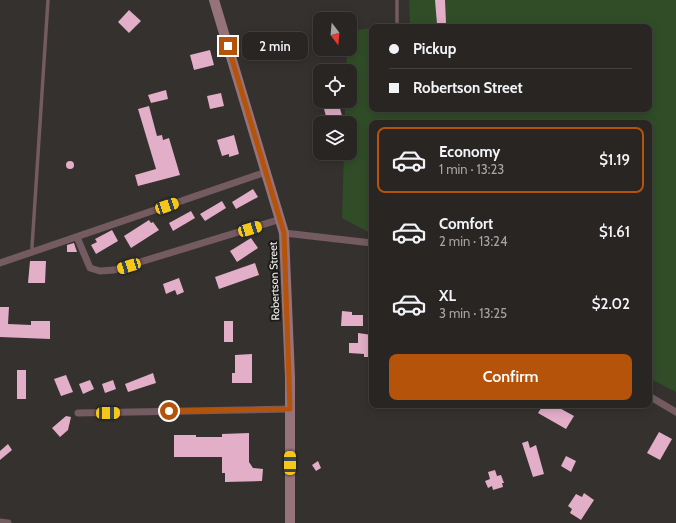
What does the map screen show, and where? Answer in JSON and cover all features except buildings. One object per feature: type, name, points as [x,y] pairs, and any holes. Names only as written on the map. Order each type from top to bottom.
[{"type":"street","name":"Robertson Street","points":[[214,0],[284,233],[290,409],[290,523]]},
{"type":"street","points":[[0,263],[266,172]]},
{"type":"street","points":[[77,237],[90,268],[100,271],[114,270],[281,219]]},
{"type":"street","points":[[284,233],[369,243]]},
{"type":"street","points":[[652,398],[676,412]]},
{"type":"street","points":[[78,413],[290,409]]},
{"type":"street","points":[[0,522],[8,523]]},
{"type":"lane","points":[[33,252],[32,247],[48,0]]},
{"type":"lane","points":[[397,0],[397,24]]},
{"type":"green space","points":[[409,0],[676,0],[676,392],[652,380],[652,120],[369,120],[369,232],[342,218],[344,160],[357,160],[357,116],[345,116],[345,108],[357,108],[357,64],[346,64],[347,56],[357,56],[357,30],[369,28],[369,112],[652,112],[652,24],[410,24]]},
{"type":"route","points":[[169,411],[290,409],[284,233],[228,46]]}]
